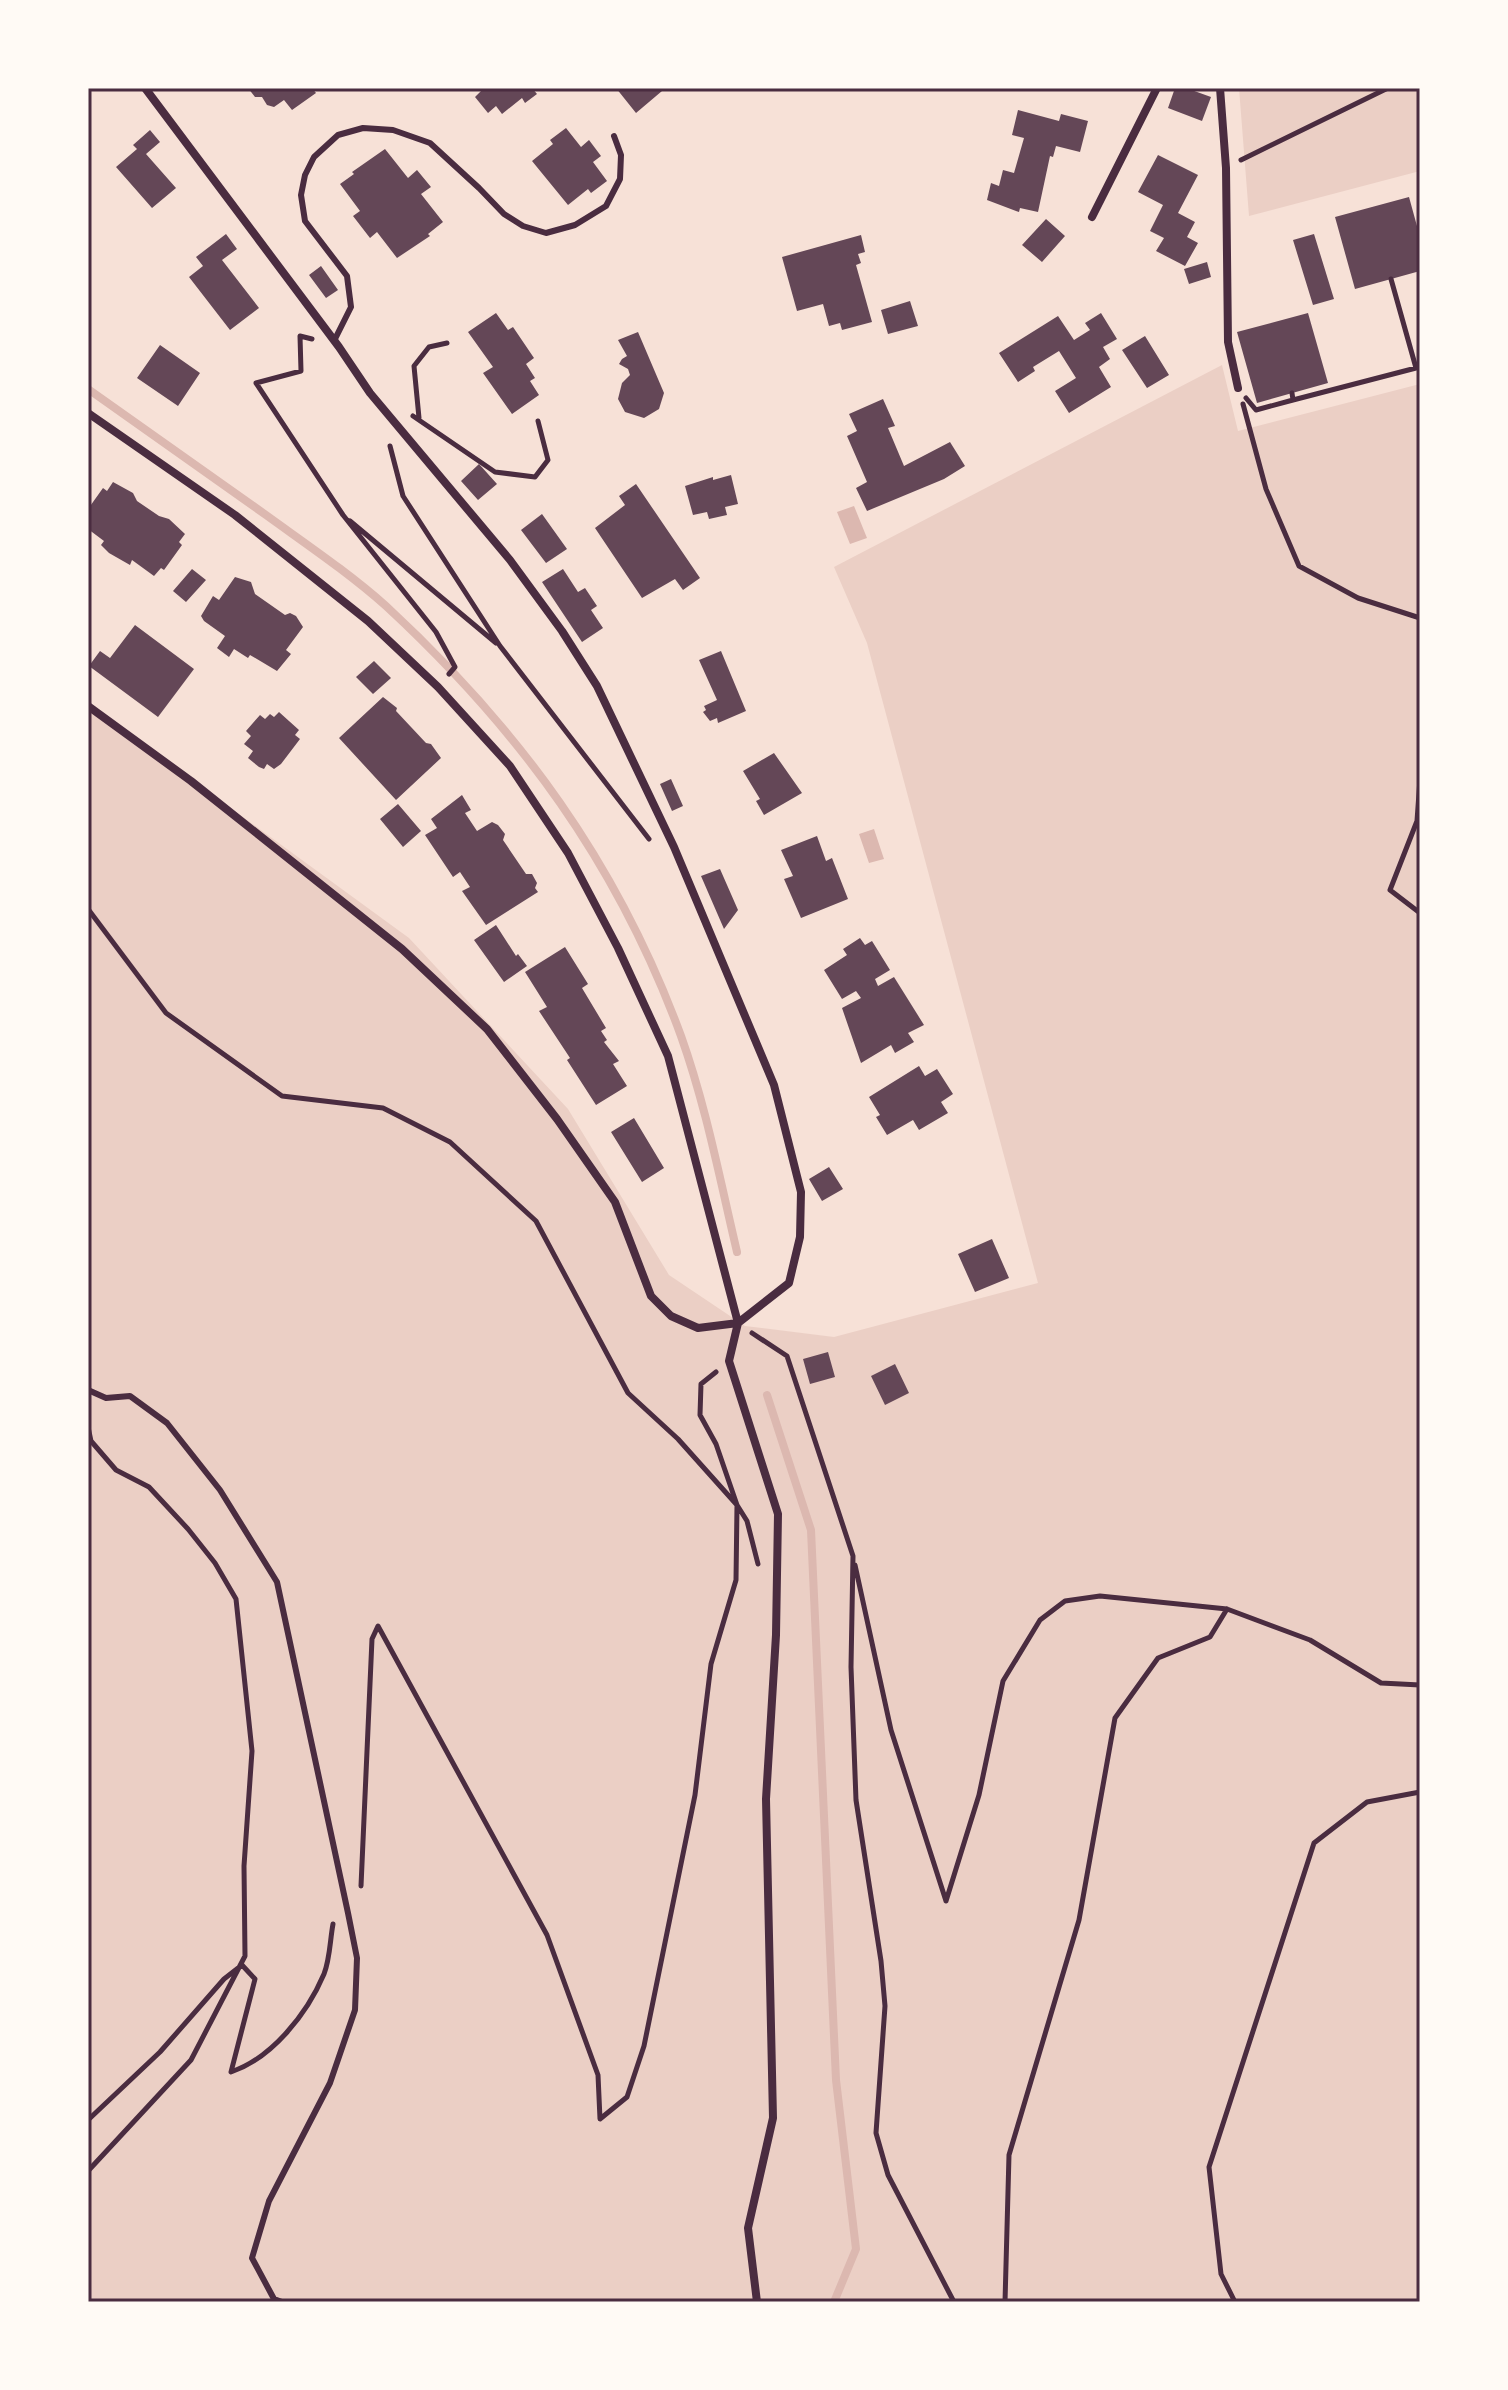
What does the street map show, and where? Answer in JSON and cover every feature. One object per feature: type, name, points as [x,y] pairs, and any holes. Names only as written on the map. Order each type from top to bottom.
[{"type":"street","points":[[88,706],[191,781],[402,949],[487,1029],[557,1119],[615,1202],[651,1296],[671,1316],[698,1328],[738,1323],[789,1283],[800,1237],[801,1192],[774,1085],[674,847],[597,686],[562,631],[464,503],[370,393],[145,88]]},
{"type":"street","points":[[1092,217],[1157,88]]},
{"type":"street","points":[[1220,88],[1226,168],[1228,342],[1238,388]]},
{"type":"street","points":[[88,413],[235,515],[368,621],[438,687],[510,766],[568,853],[618,948],[668,1056],[738,1323],[729,1361],[778,1514],[776,1635],[766,1799],[773,2118],[748,2228],[757,2302]]},
{"type":"lane","points":[[334,341],[351,307],[347,276],[305,221],[301,195],[305,175],[314,157],[338,135],[363,128],[393,130],[430,143],[504,214],[523,226],[546,233],[575,225],[606,206],[620,179],[621,155],[614,136]]},
{"type":"lane","points":[[88,1390],[106,1398],[130,1396],[167,1423],[220,1490],[277,1582],[348,1913],[357,1958],[355,2010],[330,2083],[269,2201],[252,2258],[274,2299],[282,2302]]},
{"type":"path","points":[[1226,168],[1388,88]]},
{"type":"path","points":[[1238,388],[1256,410],[1292,397],[1418,368],[1391,279]]},
{"type":"path","points":[[300,336],[301,371],[256,383],[343,515],[436,632],[455,667]]},
{"type":"path","points":[[419,419],[414,366],[429,347],[447,343]]},
{"type":"path","points":[[1238,388],[1266,489],[1299,566],[1358,598],[1420,618]]},
{"type":"path","points":[[407,412],[495,472],[535,477],[548,460],[538,421]]},
{"type":"path","points":[[386,435],[403,496],[500,646],[650,840],[674,847]]},
{"type":"path","points":[[343,515],[500,646]]},
{"type":"path","points":[[1420,779],[1417,821],[1390,890],[1420,913]]},
{"type":"path","points":[[88,909],[166,1013],[282,1096],[383,1108],[450,1142],[536,1221],[628,1393],[678,1439],[737,1505],[747,1521],[761,1578]]},
{"type":"path","points":[[738,1323],[787,1356],[853,1556],[891,1730],[946,1901],[979,1795],[1003,1681],[1040,1620],[1065,1601],[1100,1596],[1227,1609],[1310,1640],[1381,1683],[1420,1685]]},
{"type":"path","points":[[242,1965],[255,1979],[231,2072],[252,2065],[303,2014],[326,1971],[333,1920],[348,1913],[361,1886],[372,1639],[378,1626],[547,1935],[598,2075],[600,2119],[627,2097],[644,2046],[695,1795],[711,1664],[736,1580],[737,1505],[716,1444],[700,1415],[701,1384],[729,1361]]},
{"type":"path","points":[[88,1427],[91,1441],[116,1470],[149,1487],[188,1529],[215,1563],[236,1599],[252,1751],[244,1866],[245,1956],[242,1965],[191,2060],[88,2171]]},
{"type":"path","points":[[853,1556],[851,1667],[856,1800],[885,2006],[876,2133],[888,2175],[954,2302]]},
{"type":"path","points":[[1005,2302],[1009,2155],[1079,1920],[1115,1718],[1158,1658],[1210,1637],[1227,1609]]},
{"type":"path","points":[[1235,2302],[1221,2274],[1209,2167],[1314,1843],[1367,1802],[1420,1792]]},
{"type":"path","points":[[88,2120],[160,2052],[224,1979],[242,1965]]},
{"type":"shaded area","points":[[1239,88],[1420,88],[1420,171],[1249,216]]},
{"type":"shaded area","points":[[1222,365],[1238,431],[1420,384],[1420,2302],[88,2302],[88,704],[409,938],[568,1109],[669,1275],[745,1326],[834,1337],[1038,1283],[867,643],[834,567]]},
{"type":"shaded area","points":[[854,506],[867,538],[850,544],[837,512]]},
{"type":"shaded area","points":[[874,829],[884,859],[869,863],[859,834]]},
{"type":"building","points":[[248,88],[312,88],[316,93],[292,110],[284,100],[274,107],[267,105],[262,97],[255,97]]},
{"type":"building","points":[[484,88],[532,88],[537,94],[525,103],[522,98],[502,114],[496,106],[488,113],[475,97]]},
{"type":"building","points":[[616,88],[660,88],[662,91],[636,113]]},
{"type":"building","points":[[1175,88],[1186,88],[1211,97],[1202,121],[1168,108]]},
{"type":"building","points":[[1018,110],[1059,121],[1061,114],[1088,121],[1080,152],[1056,146],[1053,157],[1050,156],[1038,212],[1020,208],[1019,212],[987,200],[991,183],[999,186],[1003,170],[1014,173],[1024,138],[1012,135]]},
{"type":"building","points":[[566,128],[581,147],[589,140],[601,156],[593,162],[607,181],[591,193],[588,189],[568,205],[532,161],[553,144],[550,140]]},
{"type":"building","points":[[150,130],[160,142],[146,154],[176,188],[152,208],[116,167],[137,149],[133,145]]},
{"type":"building","points":[[385,149],[408,178],[417,170],[431,187],[421,194],[443,222],[428,234],[430,236],[397,258],[377,232],[370,238],[353,216],[360,211],[340,184]]},
{"type":"building","points":[[1158,155],[1198,175],[1178,213],[1195,222],[1187,237],[1198,243],[1185,266],[1156,251],[1164,238],[1150,231],[1163,205],[1138,192]]},
{"type":"building","points":[[1409,197],[1420,237],[1420,271],[1355,289],[1335,217]]},
{"type":"building","points":[[1046,219],[1065,236],[1042,262],[1022,245]]},
{"type":"building","points":[[226,234],[237,249],[222,260],[259,308],[230,330],[189,277],[203,266],[196,257]]},
{"type":"building","points":[[1314,234],[1334,299],[1313,305],[1293,240]]},
{"type":"building","points":[[861,235],[865,252],[858,254],[861,263],[856,265],[872,322],[842,330],[840,323],[829,326],[823,304],[797,311],[782,257]]},
{"type":"building","points":[[1207,262],[1211,277],[1189,284],[1184,269]]},
{"type":"building","points":[[321,266],[338,290],[326,298],[309,275]]},
{"type":"building","points":[[910,301],[918,326],[888,334],[881,310]]},
{"type":"building","points":[[496,313],[508,330],[513,327],[534,358],[526,364],[535,378],[530,381],[539,395],[512,414],[483,373],[493,367],[468,332]]},
{"type":"building","points":[[1101,313],[1117,339],[1103,347],[1110,359],[1099,367],[1111,387],[1069,413],[1055,391],[1076,378],[1059,351],[1033,367],[1035,371],[1018,382],[999,353],[1058,316],[1074,340],[1090,330],[1085,323]]},
{"type":"building","points":[[1308,313],[1328,383],[1257,403],[1237,332]]},
{"type":"building","points":[[638,332],[664,393],[659,409],[644,418],[625,412],[618,399],[622,383],[630,375],[628,369],[619,364],[627,356],[618,340]]},
{"type":"building","points":[[1145,336],[1169,375],[1147,388],[1122,350]]},
{"type":"building","points":[[160,345],[200,373],[178,406],[137,378]]},
{"type":"building","points":[[883,399],[895,426],[888,428],[904,466],[950,442],[965,466],[944,479],[867,511],[856,488],[867,482],[847,436],[857,431],[849,414]]},
{"type":"building","points":[[479,464],[497,484],[478,500],[461,481]]},
{"type":"building","points":[[731,475],[738,504],[725,507],[727,515],[709,519],[707,512],[693,515],[685,486]]},
{"type":"building","points":[[113,482],[133,493],[137,501],[159,516],[169,519],[185,534],[179,542],[182,545],[164,570],[161,568],[154,576],[132,560],[130,565],[109,553],[101,545],[104,541],[88,529],[88,509],[103,488],[107,491]]},
{"type":"building","points":[[636,484],[700,578],[683,590],[675,579],[642,598],[595,528],[625,505],[619,496]]},
{"type":"building","points":[[542,514],[567,549],[546,563],[521,530]]},
{"type":"building","points":[[192,569],[206,580],[186,602],[173,591]]},
{"type":"building","points":[[563,569],[578,592],[585,588],[597,606],[591,610],[603,628],[582,642],[542,582]]},
{"type":"building","points":[[235,577],[251,582],[255,594],[285,615],[290,613],[296,616],[303,627],[286,650],[291,654],[277,671],[234,649],[229,657],[217,648],[225,636],[201,616],[213,596],[219,600]]},
{"type":"building","points":[[135,625],[194,669],[158,717],[89,666],[100,651],[110,658]]},
{"type":"building","points":[[721,651],[746,711],[718,723],[717,718],[710,721],[703,712],[706,710],[704,706],[717,700],[699,660]]},
{"type":"building","points":[[374,661],[391,678],[373,694],[356,677]]},
{"type":"building","points":[[383,697],[397,708],[396,711],[426,743],[431,744],[441,758],[396,800],[339,738]]},
{"type":"building","points":[[279,712],[299,730],[295,735],[300,739],[281,764],[274,769],[267,764],[264,769],[248,758],[253,751],[244,744],[251,736],[246,731],[260,715],[265,719]]},
{"type":"building","points":[[774,753],[802,793],[764,815],[756,801],[760,799],[743,771]]},
{"type":"building","points":[[671,779],[683,806],[672,811],[660,784]]},
{"type":"building","points":[[462,795],[471,810],[465,813],[477,831],[492,822],[498,825],[505,834],[503,840],[526,874],[532,874],[537,883],[535,888],[538,892],[486,925],[462,891],[470,887],[460,872],[453,877],[425,835],[437,828],[431,819]]},
{"type":"building","points":[[398,804],[421,831],[403,847],[380,819]]},
{"type":"building","points":[[817,836],[826,861],[832,858],[848,899],[801,918],[784,879],[793,876],[781,850]]},
{"type":"building","points":[[720,869],[738,910],[724,929],[701,876]]},
{"type":"building","points":[[496,925],[516,956],[518,954],[527,966],[504,982],[474,940]]},
{"type":"building","points":[[860,938],[865,945],[872,941],[890,970],[875,979],[878,986],[894,977],[924,1025],[908,1033],[914,1042],[895,1053],[891,1045],[861,1063],[842,1008],[861,998],[856,991],[842,999],[824,970],[847,955],[843,949]]},
{"type":"building","points":[[565,947],[588,984],[582,988],[606,1028],[601,1031],[607,1040],[604,1042],[619,1061],[613,1064],[627,1086],[596,1105],[539,1011],[547,1007],[525,972]]},
{"type":"building","points":[[919,1066],[925,1076],[937,1069],[953,1094],[941,1102],[948,1113],[919,1130],[913,1120],[887,1135],[869,1097]]},
{"type":"building","points":[[634,1118],[664,1168],[642,1182],[611,1132]]},
{"type":"building","points":[[829,1167],[843,1189],[822,1201],[809,1179]]},
{"type":"building","points":[[992,1239],[1009,1278],[975,1292],[958,1254]]},
{"type":"building","points":[[828,1352],[835,1377],[810,1384],[803,1359]]},
{"type":"building","points":[[895,1364],[909,1393],[885,1405],[871,1376]]},
{"type":"waterway","points":[[88,389],[372,594],[435,653],[522,751],[595,857],[656,973],[698,1089],[737,1252]]},
{"type":"waterway","points":[[767,1395],[811,1530],[836,2080],[856,2249],[834,2302]]}]
